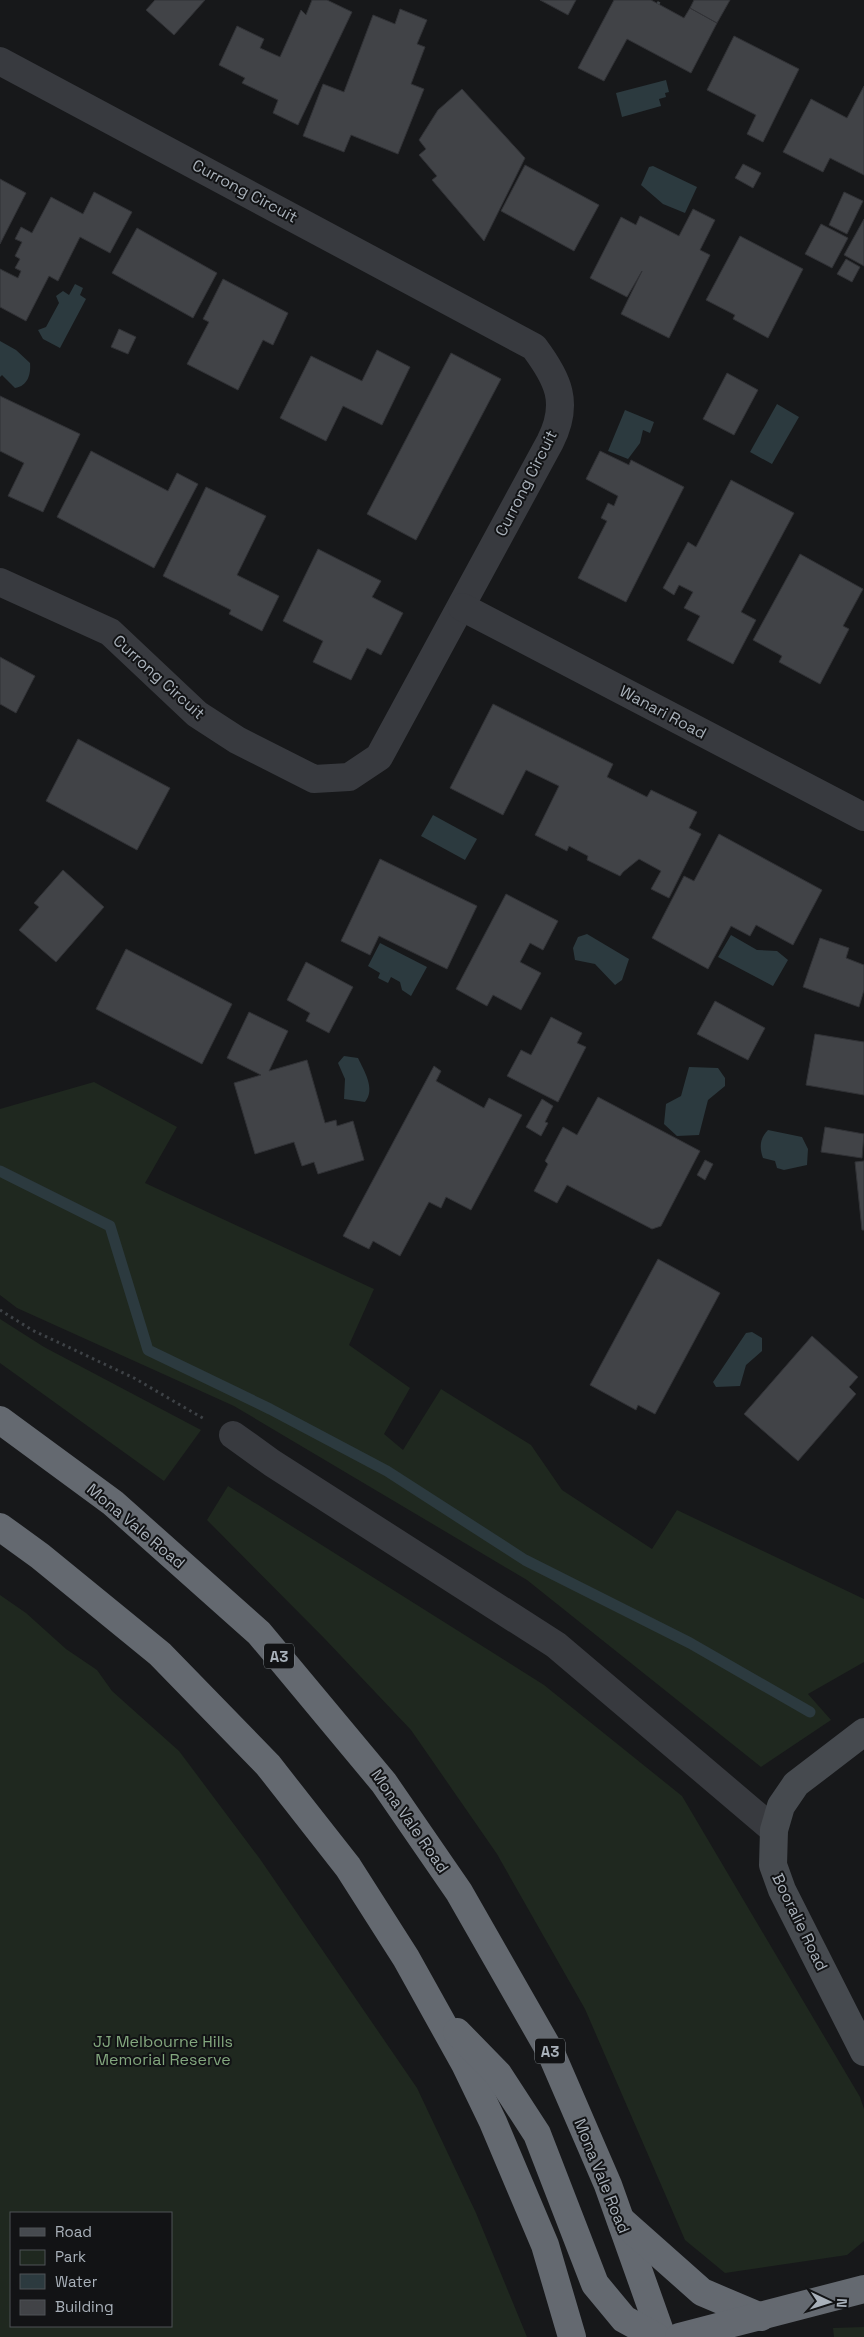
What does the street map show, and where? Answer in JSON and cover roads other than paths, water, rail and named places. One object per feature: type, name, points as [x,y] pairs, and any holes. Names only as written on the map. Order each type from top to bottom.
[{"type":"highway","name":"Mona Vale Road","points":[[0,1420],[113,1503],[259,1633],[384,1783],[459,1892],[551,2053],[608,2185],[662,2337]]},
{"type":"highway","points":[[0,1527],[40,1556],[160,1654],[268,1766],[348,1867],[406,1958],[465,2064],[520,2184],[545,2246],[572,2337]]},
{"type":"highway","points":[[434,2009],[498,2074],[537,2134],[594,2284],[624,2319],[657,2337]]},
{"type":"highway","points":[[621,2220],[702,2292],[755,2327]]},
{"type":"highway","points":[[679,2337],[755,2327],[864,2289]]},
{"type":"street","name":"Currong Circuit","points":[[0,61],[534,347],[552,371],[562,404],[553,436],[379,757],[349,777],[314,779],[237,740],[196,714],[110,632],[0,582]]},
{"type":"street","name":"Wanari Road","points":[[462,607],[864,817]]},
{"type":"street","points":[[233,1435],[272,1463],[556,1645],[774,1830]]},
{"type":"street","name":"Booralie Road","points":[[864,1732],[796,1784],[781,1806],[774,1830],[773,1865],[782,1890],[864,2052]]},
{"type":"water","points":[[666,80],[669,92],[665,93],[666,97],[659,99],[661,106],[622,117],[616,93]]},
{"type":"water","points":[[653,166],[697,187],[685,213],[663,204],[641,185],[649,167]]},
{"type":"water","points":[[75,284],[83,288],[80,295],[86,299],[60,348],[43,339],[38,330],[46,327],[59,303],[56,296],[63,291],[69,295]]},
{"type":"water","points":[[0,341],[16,350],[30,363],[28,379],[19,387],[15,388],[2,375],[0,377]]},
{"type":"water","points":[[777,404],[799,417],[772,464],[750,452]]},
{"type":"water","points":[[625,410],[654,422],[650,433],[643,430],[640,443],[628,459],[608,451]]},
{"type":"water","points":[[433,815],[477,839],[465,860],[421,836]]},
{"type":"water","points":[[587,934],[629,959],[622,980],[615,985],[595,964],[575,960],[573,948],[578,937]]},
{"type":"water","points":[[731,935],[757,950],[777,951],[788,960],[773,986],[718,957]]},
{"type":"water","points":[[380,943],[427,967],[411,996],[402,990],[400,982],[391,977],[388,983],[378,978],[380,973],[368,966]]},
{"type":"water","points":[[344,1056],[358,1058],[369,1086],[368,1097],[365,1102],[344,1099],[345,1079],[338,1063]]},
{"type":"water","points":[[689,1067],[718,1068],[725,1078],[725,1086],[708,1100],[699,1135],[677,1136],[664,1124],[666,1104],[681,1096]]},
{"type":"water","points":[[768,1130],[802,1137],[808,1149],[807,1165],[784,1170],[777,1168],[775,1161],[763,1158],[761,1143],[763,1136]]},
{"type":"water","points":[[752,1332],[762,1338],[762,1351],[746,1365],[740,1386],[716,1387],[713,1382],[746,1333]]},
{"type":"waterway","points":[[0,1171],[110,1226],[148,1350],[270,1409],[387,1471],[525,1560],[690,1643],[810,1712]]},
{"type":"park label","name":"JJ Melbourne Hills Memorial Reserve","points":[[163,2050]]}]
